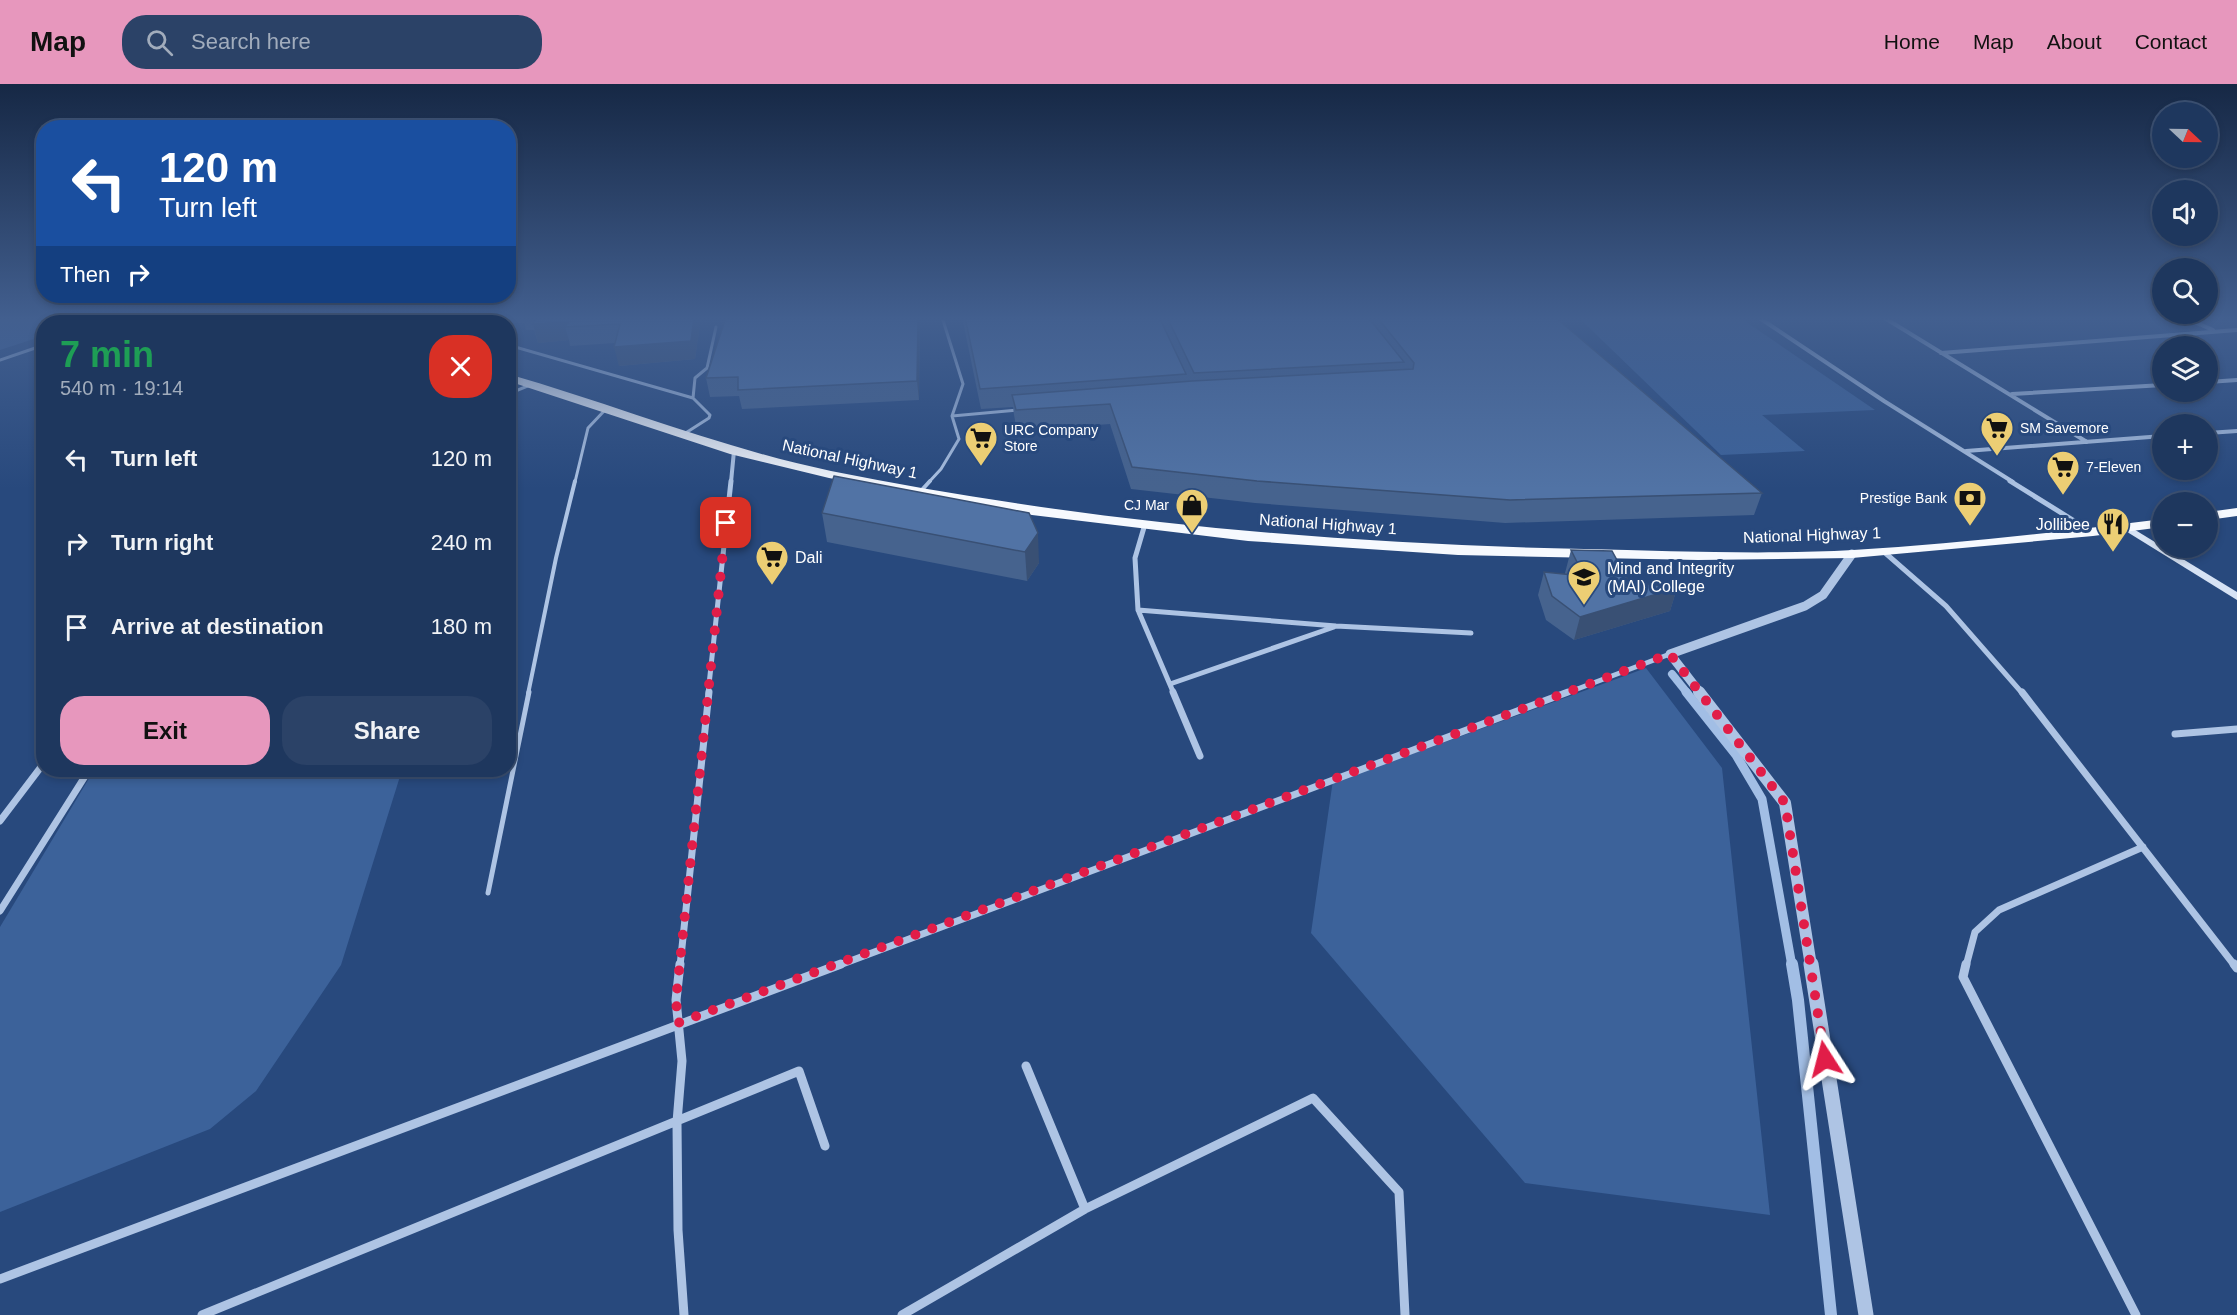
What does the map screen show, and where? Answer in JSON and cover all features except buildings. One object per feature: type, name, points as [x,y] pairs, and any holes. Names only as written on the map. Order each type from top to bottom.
[{"type":"highway","name":"National Highway 1","points":[[516,380],[734,451],[920,492],[1032,511],[1248,537],[1458,551],[1698,556],[1852,554],[2152,525]]},
{"type":"highway","points":[[2218,515],[2237,512]]},
{"type":"main road","points":[[2127,528],[2237,597]]},
{"type":"street","points":[[1844,374],[2092,532]]},
{"type":"street","points":[[1978,374],[2087,442]]},
{"type":"street","points":[[2218,381],[2237,380]]},
{"type":"street","points":[[2011,394],[2152,386]]},
{"type":"street","points":[[2218,432],[2237,431]]},
{"type":"street","points":[[1965,451],[2152,437]]},
{"type":"street","points":[[684,1315],[678,1230],[677,1122],[682,1061],[676,1000],[734,451]]},
{"type":"street","points":[[1145,524],[1134,558],[1138,610],[1200,756]]},
{"type":"street","points":[[1883,551],[1946,606],[2012,681],[2237,968]]},
{"type":"street","points":[[0,1279],[678,1023],[1670,654],[1806,606],[1823,595],[1852,554]]},
{"type":"street","points":[[1138,610],[1336,626],[1471,633]]},
{"type":"street","points":[[1170,684],[1336,626]]},
{"type":"street","points":[[1670,654],[1785,803],[1866,1315]]},
{"type":"street","points":[[2175,734],[2237,729]]},
{"type":"street","points":[[0,821],[36,774]]},
{"type":"street","points":[[0,910],[85,777]]},
{"type":"street","points":[[2136,1315],[1963,977],[1975,932],[1999,910],[2143,847]]},
{"type":"street","points":[[1026,1066],[1085,1209]]},
{"type":"street","points":[[202,1315],[799,1071],[825,1146]]},
{"type":"street","points":[[902,1315],[1085,1209],[1313,1098],[1399,1192],[1405,1315]]},
{"type":"lane","points":[[607,374],[693,398],[710,415],[681,435]]},
{"type":"lane","points":[[693,398],[695,378],[699,374]]},
{"type":"lane","points":[[920,492],[941,469],[959,439],[952,416],[963,384],[960,374]]},
{"type":"lane","points":[[516,391],[530,385]]},
{"type":"lane","points":[[516,755],[556,558],[588,428],[605,410]]},
{"type":"lane","points":[[952,416],[1023,410]]},
{"type":"lane","points":[[488,893],[512,777]]},
{"type":"shaded area","points":[[1638,374],[1823,374],[1875,410],[1762,415],[1805,451],[1721,455]]},
{"type":"shaded area","points":[[1646,668],[1722,768],[1770,1215],[1525,1183],[1311,933],[1333,780],[1426,749]]},
{"type":"shaded area","points":[[90,777],[400,777],[341,965],[256,1091],[210,1129],[0,1212],[0,927]]},
{"type":"waterway","points":[[1672,674],[1688,694]]},
{"type":"waterway","points":[[1686,692],[1736,755],[1762,799],[1792,966]]},
{"type":"waterway","points":[[1792,964],[1798,1000],[1831,1315]]},
{"type":"place","name":"SM Savemore","points":[[1997,457]]},
{"type":"place","name":"URC Company Store","points":[[981,467]]},
{"type":"place","name":"7-Eleven","points":[[2063,496]]},
{"type":"place","name":"Prestige Bank","points":[[1970,527]]},
{"type":"place","name":"CJ Mar","points":[[1192,534]]},
{"type":"place","name":"Jollibee","points":[[2113,553]]},
{"type":"place","name":"Dali","points":[[772,586]]},
{"type":"place","name":"Mind and Integrity (MAI) College","points":[[1584,606]]},
{"type":"route","points":[[726,523],[676,1000],[678,1023],[1670,654],[1785,803],[1825,1059]]}]
